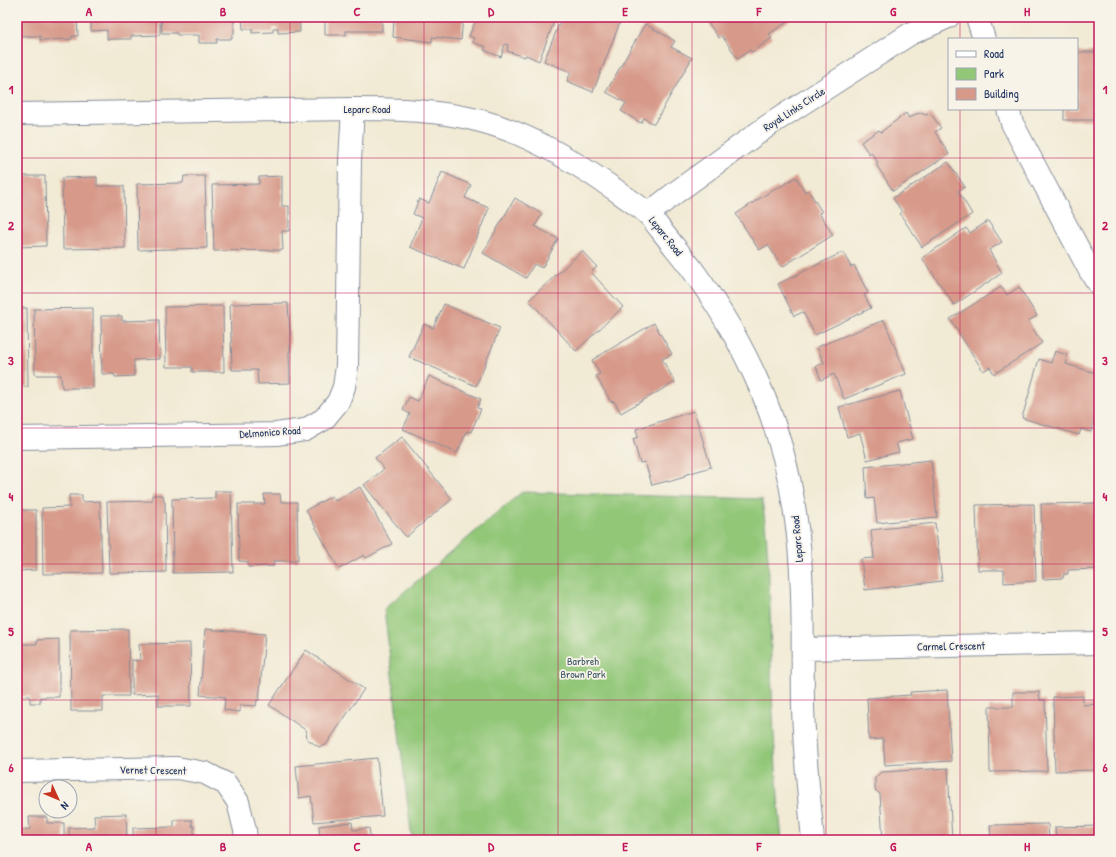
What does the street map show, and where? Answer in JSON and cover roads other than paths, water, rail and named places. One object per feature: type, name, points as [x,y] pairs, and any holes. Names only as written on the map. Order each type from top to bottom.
[{"type":"street","name":"Royal Links Circle","points":[[648,214],[769,125],[910,34],[948,17]]},
{"type":"street","points":[[977,17],[984,38]]},
{"type":"street","name":"Leparc Road","points":[[17,114],[353,109],[405,109],[434,112],[482,122],[507,130],[543,145],[581,168],[648,214],[711,296],[731,328],[750,363],[773,418],[786,462],[796,514],[802,599],[803,708],[813,840]]},
{"type":"street","name":"Delmonico Road","points":[[17,438],[276,434],[306,430],[324,418],[338,402],[344,387],[347,366],[350,161],[353,109]]},
{"type":"street","points":[[1008,110],[1016,130],[1090,271],[1099,284]]},
{"type":"street","name":"Carmel Crescent","points":[[803,649],[1099,643]]},
{"type":"street","name":"Vernet Crescent","points":[[17,771],[176,768],[205,773],[226,784],[238,802],[246,840]]},
{"type":"park label","name":"Barbreh Brown Park","points":[[583,667]]}]
